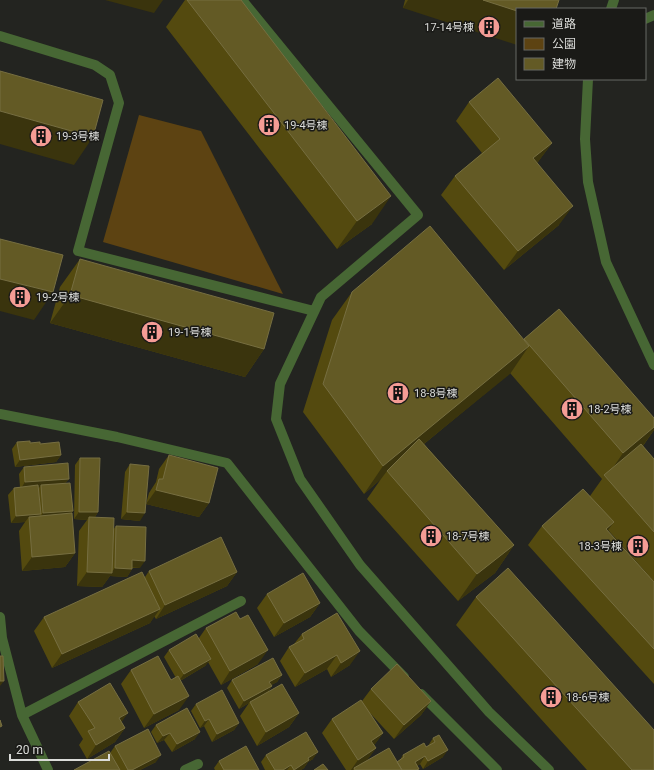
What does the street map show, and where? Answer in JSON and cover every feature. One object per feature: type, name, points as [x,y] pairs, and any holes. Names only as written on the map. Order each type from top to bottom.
[{"type":"street","points":[[242,0],[418,215],[321,297],[280,384],[276,419],[300,479],[360,565],[489,712],[549,770]]},
{"type":"street","points":[[0,36],[95,65],[110,75],[119,103],[78,251],[314,311]]},
{"type":"street","points":[[588,80],[585,139],[588,182],[604,255],[654,365]]},
{"type":"street","points":[[0,414],[117,437],[227,463],[359,631],[497,770]]},
{"type":"street","points":[[22,715],[241,600]]},
{"type":"street","points":[[0,617],[2,638],[22,715],[48,770]]},
{"type":"street","points":[[185,770],[198,764]]},
{"type":"green space","points":[[139,115],[201,131],[283,294],[103,242]]},
{"type":"building","points":[[187,0],[241,0],[391,196],[357,221]]},
{"type":"building","points":[[483,0],[559,0],[556,8],[516,8],[516,11]]},
{"type":"building","points":[[0,71],[103,100],[93,137],[0,111]]},
{"type":"building","points":[[498,78],[552,143],[533,158],[573,206],[518,251],[455,176],[500,139],[469,102]]},
{"type":"building","name":"18-8号棟","points":[[430,226],[529,346],[383,466],[323,384],[352,292]]},
{"type":"building","points":[[0,239],[63,255],[53,292],[0,279]]},
{"type":"building","points":[[80,259],[274,313],[264,349],[70,295]]},
{"type":"building","points":[[559,309],[654,418],[654,427],[623,453],[524,339]]},
{"type":"building","points":[[419,439],[514,545],[477,574],[387,471]]},
{"type":"building","points":[[30,441],[30,443],[40,442],[40,444],[59,442],[61,455],[20,460],[17,442]]},
{"type":"building","points":[[641,444],[654,459],[654,532],[604,475]]},
{"type":"building","points":[[169,455],[218,468],[209,503],[156,490],[159,479],[163,479]]},
{"type":"building","points":[[80,458],[100,458],[98,512],[79,512]]},
{"type":"building","points":[[68,463],[69,479],[25,482],[24,467]]},
{"type":"building","points":[[130,464],[149,466],[145,513],[127,512]]},
{"type":"building","points":[[70,483],[73,511],[43,513],[41,485]]},
{"type":"building","points":[[38,485],[41,514],[16,516],[14,488]]},
{"type":"building","points":[[583,489],[614,522],[606,529],[654,582],[654,649],[542,526]]},
{"type":"building","points":[[72,513],[75,553],[32,557],[29,517]]},
{"type":"building","points":[[89,517],[114,518],[112,573],[87,572]]},
{"type":"building","points":[[116,526],[146,527],[145,561],[132,560],[132,569],[115,568]]},
{"type":"building","points":[[221,537],[237,572],[165,605],[149,571]]},
{"type":"building","points":[[508,568],[654,730],[654,770],[632,770],[476,597]]},
{"type":"building","points":[[142,572],[160,609],[62,654],[44,617]]},
{"type":"building","points":[[303,573],[320,603],[284,623],[267,594]]},
{"type":"building","points":[[236,612],[240,619],[248,615],[268,650],[230,671],[206,628]]},
{"type":"building","points":[[337,613],[360,651],[341,663],[337,655],[305,673],[289,647],[304,639],[302,634]]},
{"type":"building","points":[[196,634],[211,659],[184,674],[169,650]]},
{"type":"building","points":[[0,656],[3,656],[4,681],[0,681]]},
{"type":"building","points":[[158,656],[171,680],[178,676],[189,696],[154,714],[131,670]]},
{"type":"building","points":[[273,658],[282,675],[269,682],[272,686],[244,701],[232,680]]},
{"type":"building","points":[[397,664],[431,701],[404,725],[371,689]]},
{"type":"building","points":[[110,683],[128,713],[119,718],[125,728],[96,745],[88,731],[95,728],[78,702]]},
{"type":"building","points":[[282,684],[299,713],[266,732],[250,702]]},
{"type":"building","points":[[222,690],[239,723],[217,734],[209,719],[205,721],[196,704]]},
{"type":"building","points":[[361,700],[383,733],[371,741],[376,748],[358,760],[332,719]]},
{"type":"building","points":[[187,708],[200,732],[177,744],[170,733],[163,736],[156,725]]},
{"type":"building","points":[[148,729],[161,755],[132,770],[128,770],[115,746]]},
{"type":"building","points":[[306,732],[318,752],[294,770],[291,765],[283,770],[275,770],[266,755]]},
{"type":"building","points":[[439,735],[448,750],[428,761],[425,756],[415,762],[419,769],[402,770],[397,762],[404,757],[403,755],[424,743],[426,747],[435,742],[433,738]]},
{"type":"building","points":[[246,746],[259,770],[224,770],[219,761]]},
{"type":"building","points":[[389,748],[402,770],[355,770],[354,768]]},
{"type":"building","points":[[109,751],[120,770],[74,770]]},
{"type":"building","points":[[323,764],[328,770],[314,770]]},
{"type":"place","name":"17-14号棟","points":[[489,27]]},
{"type":"place","name":"19-4号棟","points":[[269,125]]},
{"type":"place","name":"19-3号棟","points":[[41,136]]},
{"type":"place","name":"19-2号棟","points":[[20,297]]},
{"type":"place","name":"19-1号棟","points":[[152,332]]},
{"type":"place","name":"18-8号棟","points":[[398,393]]},
{"type":"place","name":"18-2号棟","points":[[572,409]]},
{"type":"place","name":"18-7号棟","points":[[431,536]]},
{"type":"place","name":"18-3号棟","points":[[638,546]]},
{"type":"place","name":"18-6号棟","points":[[551,697]]}]
